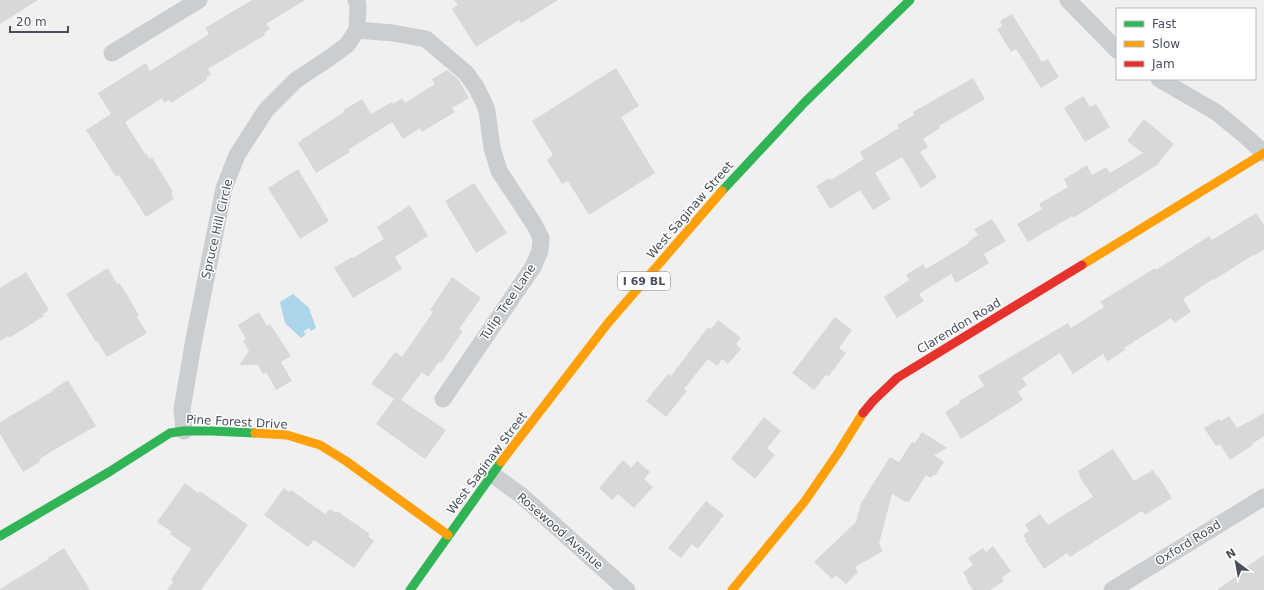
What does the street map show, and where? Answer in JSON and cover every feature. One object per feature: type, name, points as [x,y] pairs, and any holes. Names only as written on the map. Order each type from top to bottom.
[{"type":"street","points":[[112,53],[199,0]]},
{"type":"street","points":[[356,0],[358,5],[357,30]]},
{"type":"street","name":"West Saginaw Street","points":[[410,590],[492,474],[608,323],[727,186],[805,102],[910,0]]},
{"type":"street","points":[[1068,0],[1116,49]]},
{"type":"street","name":"Tulip Tree Lane","points":[[357,30],[392,33],[426,39],[466,73],[476,87],[484,103],[487,112],[492,148],[499,171],[534,224],[541,238],[540,251],[533,267],[443,399]]},
{"type":"street","name":"Spruce Hill Circle","points":[[184,431],[182,409],[201,302],[224,188],[237,155],[266,110],[296,80],[347,45],[357,30]]},
{"type":"street","points":[[1161,80],[1216,112],[1264,153]]},
{"type":"street","name":"Clarendon Road","points":[[732,590],[805,501],[838,453],[860,417],[873,400],[897,378],[1264,153]]},
{"type":"street","name":"Pine Forest Drive","points":[[0,536],[109,472],[170,433],[212,430],[288,435],[320,446],[346,461],[448,535]]},
{"type":"street","name":"Rosewood Avenue","points":[[492,474],[522,496],[627,590]]},
{"type":"street","name":"Oxford Road","points":[[1112,590],[1264,496]]},
{"type":"water","points":[[293,294],[309,308],[316,328],[311,331],[309,328],[304,331],[305,335],[301,338],[285,323],[280,302]]},
{"type":"building","points":[[0,0],[38,0],[0,24]]},
{"type":"building","points":[[252,0],[305,0],[266,24],[270,29],[264,33],[265,35],[208,69],[211,74],[206,78],[207,80],[171,103],[169,100],[164,103],[162,98],[125,122],[145,154],[146,153],[150,159],[152,157],[173,192],[171,193],[174,199],[146,217],[119,175],[116,177],[86,130],[111,114],[98,93],[146,63],[150,71],[209,34],[205,28]]},
{"type":"building","points":[[454,0],[558,0],[521,23],[519,20],[476,47],[452,9],[458,5]]},
{"type":"building","points":[[1012,14],[1042,62],[1048,59],[1059,77],[1041,88],[1016,49],[1011,52],[997,29],[1002,26],[1000,21]]},
{"type":"building","points":[[616,68],[639,106],[621,117],[655,173],[589,215],[568,181],[562,184],[547,160],[553,155],[532,121]]},
{"type":"building","points":[[447,70],[458,79],[469,98],[452,108],[455,112],[422,132],[420,128],[403,139],[392,122],[348,150],[350,152],[316,173],[298,143],[302,141],[301,140],[362,99],[371,114],[392,102],[393,104],[402,98],[405,103],[435,84],[432,79]]},
{"type":"building","points":[[973,78],[985,99],[939,126],[940,128],[923,139],[928,147],[920,152],[937,177],[921,188],[902,157],[875,173],[891,199],[873,210],[860,190],[830,209],[816,186],[830,178],[831,180],[864,159],[860,152],[899,128],[897,125],[914,115],[913,112]]},
{"type":"building","points":[[1083,96],[1090,107],[1096,104],[1110,127],[1085,142],[1064,108]]},
{"type":"building","points":[[1144,119],[1174,144],[1157,165],[1073,218],[1072,216],[1028,242],[1017,224],[1042,209],[1039,204],[1068,187],[1064,179],[1087,165],[1092,175],[1106,167],[1110,173],[1143,153],[1127,141]]},
{"type":"building","points":[[298,169],[329,221],[300,239],[268,188]]},
{"type":"building","points":[[474,183],[507,233],[476,253],[445,201]]},
{"type":"building","points":[[410,205],[428,236],[395,257],[402,269],[353,298],[334,268],[384,239],[377,227]]},
{"type":"building","points":[[1256,213],[1264,225],[1264,250],[1253,255],[1214,280],[1213,279],[1183,299],[1191,312],[1174,323],[1171,318],[1124,348],[1125,350],[1110,360],[1107,361],[1103,354],[1073,374],[1060,353],[1022,378],[1027,385],[1018,392],[1023,400],[961,439],[945,412],[960,403],[959,401],[984,386],[978,376],[1068,323],[1071,328],[1104,307],[1100,302],[1155,268],[1156,270],[1209,236],[1212,240]]},
{"type":"building","points":[[992,219],[1006,241],[984,254],[989,263],[956,283],[951,274],[919,294],[924,301],[897,318],[884,297],[909,280],[906,275],[923,264],[926,269],[969,243],[968,242],[978,235],[974,229]]},
{"type":"building","points":[[108,268],[117,284],[119,283],[128,296],[139,316],[137,317],[147,333],[107,357],[66,294]]},
{"type":"building","points":[[26,272],[49,310],[43,314],[44,316],[9,338],[8,336],[0,341],[0,288]]},
{"type":"building","points":[[452,277],[481,298],[459,329],[463,331],[441,363],[439,362],[428,377],[422,372],[401,400],[446,430],[425,459],[376,424],[394,399],[371,384],[395,352],[402,357],[433,312],[430,310]]},
{"type":"building","points":[[259,312],[267,326],[270,324],[291,356],[281,362],[292,381],[276,390],[266,372],[263,374],[258,365],[239,365],[249,351],[243,341],[246,339],[238,325]]},
{"type":"building","points":[[835,317],[852,330],[839,348],[846,353],[829,376],[826,375],[814,390],[792,373]]},
{"type":"building","points":[[718,320],[741,338],[736,344],[741,349],[728,364],[722,359],[717,366],[708,359],[684,389],[687,391],[666,417],[646,401],[668,374],[671,376],[708,327],[711,329]]},
{"type":"building","points":[[68,380],[96,426],[52,451],[39,460],[40,462],[23,472],[0,434],[0,422],[53,391],[52,390]]},
{"type":"building","points":[[1264,413],[1264,436],[1230,460],[1220,444],[1216,446],[1204,428],[1219,419],[1221,421],[1229,416],[1237,428]]},
{"type":"building","points":[[764,417],[781,431],[767,448],[775,455],[755,479],[731,459]]},
{"type":"building","points":[[922,432],[947,448],[934,455],[944,462],[935,476],[933,475],[931,478],[926,475],[909,502],[906,502],[892,494],[879,544],[883,551],[855,567],[858,572],[846,584],[836,575],[832,579],[814,562],[856,522],[861,503],[890,457],[899,462],[912,442],[915,443]]},
{"type":"building","points":[[1113,449],[1134,481],[1153,470],[1172,498],[1145,515],[1142,511],[1070,557],[1067,553],[1044,569],[1025,540],[1026,539],[1023,535],[1029,531],[1025,525],[1040,514],[1048,525],[1093,497],[1079,476],[1078,471]]},
{"type":"building","points":[[623,460],[631,468],[637,461],[650,472],[644,479],[653,487],[634,508],[618,494],[612,500],[599,488]]},
{"type":"building","points":[[185,483],[198,493],[200,491],[248,525],[201,590],[167,590],[173,582],[171,580],[191,549],[170,534],[172,532],[157,522]]},
{"type":"building","points":[[284,488],[289,492],[291,490],[325,514],[330,509],[336,513],[337,511],[370,534],[368,536],[374,541],[354,568],[314,540],[308,547],[264,515]]},
{"type":"building","points":[[706,501],[724,515],[698,549],[692,544],[681,558],[668,548]]},
{"type":"building","points":[[993,546],[1011,571],[1002,577],[1004,581],[990,590],[973,590],[963,572],[973,565],[968,558],[983,548],[986,552]]},
{"type":"building","points":[[64,548],[90,590],[0,590],[49,559],[48,558]]},
{"type":"building","points":[[1264,555],[1264,590],[1217,590],[1247,569],[1246,567]]},
{"type":"traffic: fast","points":[[722,191],[805,102],[910,0]]},
{"type":"traffic: fast","points":[[0,536],[109,472],[170,433],[184,431],[255,433]]},
{"type":"traffic: fast","points":[[410,590],[501,462]]},
{"type":"traffic: slow","points":[[1082,265],[1264,153]]},
{"type":"traffic: slow","points":[[501,462],[608,323],[722,191]]},
{"type":"traffic: slow","points":[[732,590],[805,501],[863,413]]},
{"type":"traffic: slow","points":[[255,433],[287,435],[320,445],[346,461],[448,535]]},
{"type":"traffic: jam","points":[[863,413],[897,378],[1082,265]]}]
